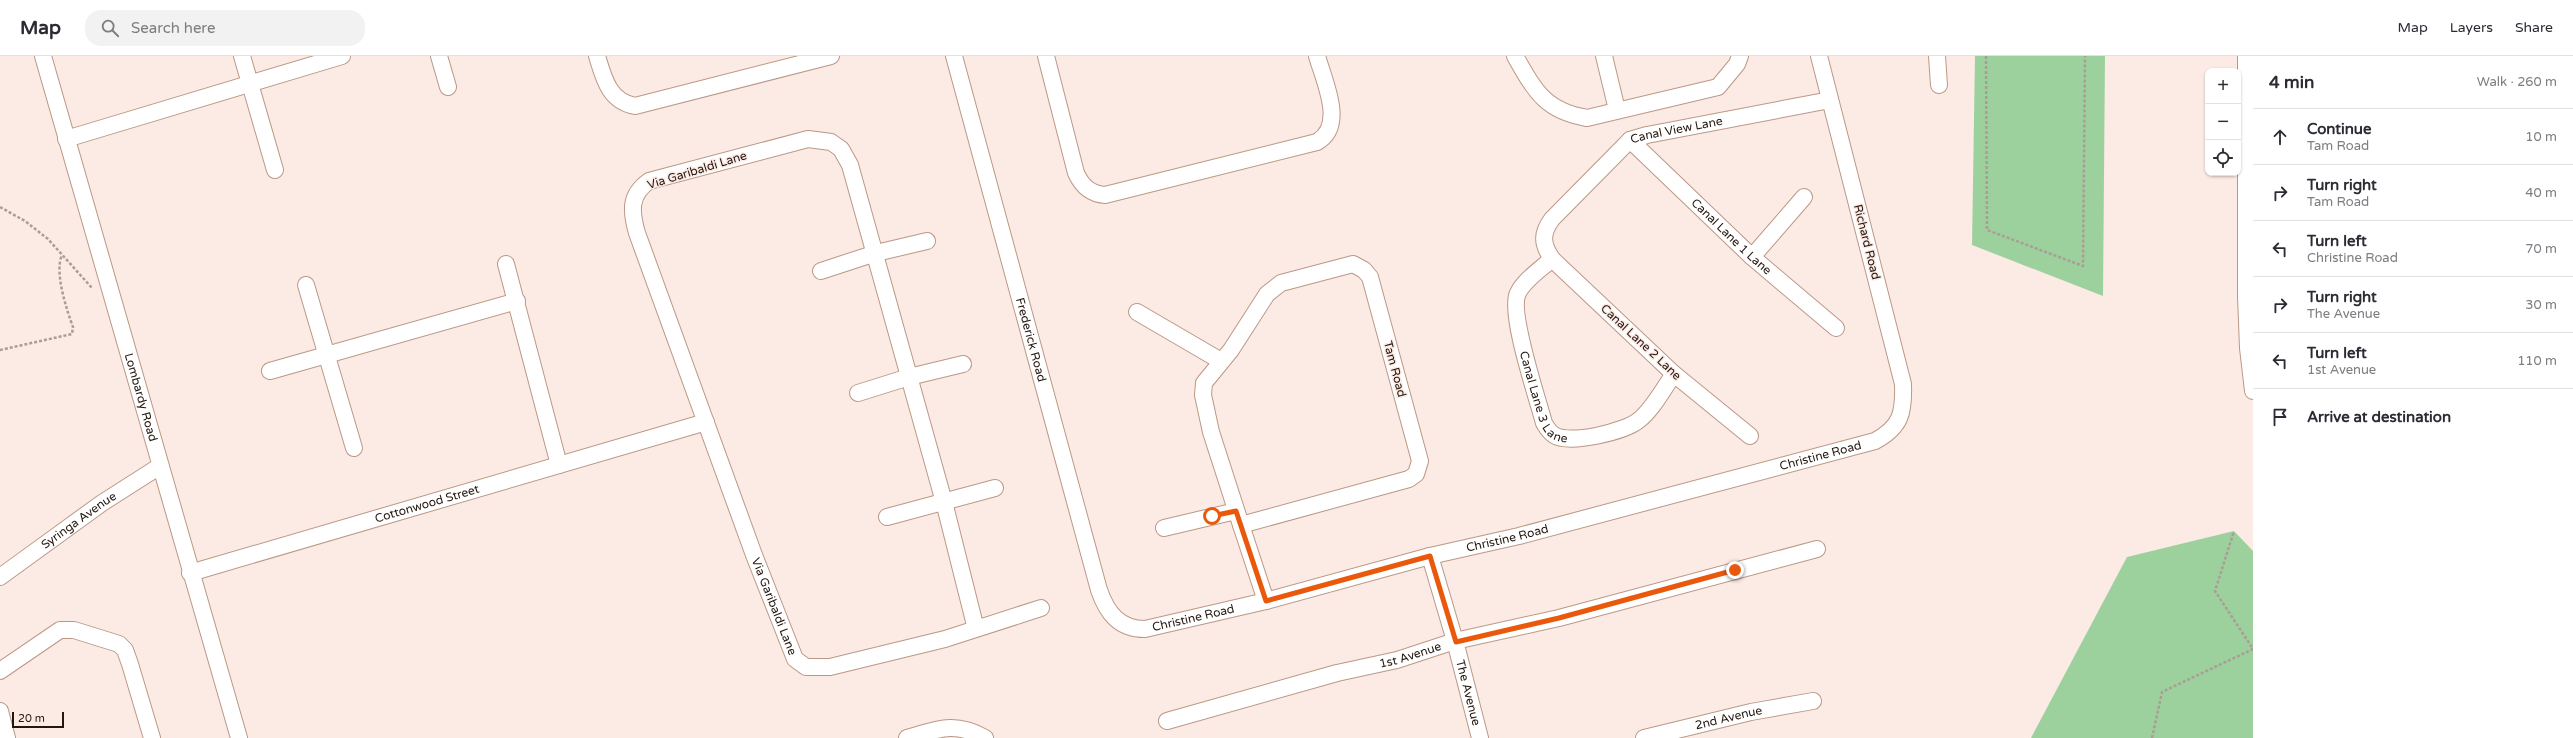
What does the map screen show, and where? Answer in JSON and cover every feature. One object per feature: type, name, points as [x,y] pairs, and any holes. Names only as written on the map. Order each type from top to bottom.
[{"type":"street","name":"Lombardy Road","points":[[42,56],[110,287],[190,572],[239,738]]},
{"type":"street","points":[[242,56],[275,170]]},
{"type":"street","points":[[66,139],[342,56]]},
{"type":"street","points":[[438,56],[448,87]]},
{"type":"street","points":[[597,56],[604,80],[610,91],[617,100],[635,106],[831,56]]},
{"type":"street","name":"Frederick Road","points":[[954,56],[1091,566],[1104,605],[1116,620]]},
{"type":"street","points":[[1046,56],[1076,173],[1080,182],[1090,191],[1105,195],[1317,142],[1324,138],[1331,127],[1332,118],[1330,104],[1317,56]]},
{"type":"street","points":[[1515,56],[1528,79],[1548,103],[1568,114],[1587,118],[1718,87],[1737,64],[1740,56]]},
{"type":"street","points":[[1604,56],[1617,110]]},
{"type":"street","name":"Richard Road","points":[[1820,56],[1903,384],[1902,411],[1894,428]]},
{"type":"street","points":[[1937,56],[1939,85]]},
{"type":"street","points":[[2246,56],[2250,238],[2248,348],[2253,391]]},
{"type":"street","name":"Canal View Lane","points":[[1543,240],[1546,227],[1552,219],[1630,140],[1647,135],[1830,100]]},
{"type":"street","name":"Via Garibaldi Lane","points":[[976,629],[944,502],[876,253],[846,156],[841,149],[825,140],[808,139],[649,181],[641,187],[633,200],[632,208],[637,233],[790,651],[799,663],[814,668],[830,666],[976,629],[1041,608]]},
{"type":"street","name":"Canal Lane 1 Lane","points":[[1630,140],[1752,257],[1836,328]]},
{"type":"street","points":[[1752,257],[1804,197]]},
{"type":"street","name":"Canal Lane 2 Lane","points":[[1543,240],[1552,259],[1674,374],[1750,436]]},
{"type":"street","points":[[821,271],[876,253],[927,241]]},
{"type":"street","name":"Canal Lane 3 Lane","points":[[1552,259],[1521,287],[1515,301],[1517,321],[1544,423],[1548,431],[1554,436],[1569,440],[1630,426],[1647,412],[1674,374]]},
{"type":"street","points":[[506,264],[517,301],[559,465]]},
{"type":"street","name":"Tam Road","points":[[1164,528],[1238,518],[1409,479],[1416,474],[1420,461],[1370,277],[1356,264],[1281,283],[1267,294],[1231,350],[1204,383],[1203,395],[1238,518],[1266,601]]},
{"type":"street","points":[[306,285],[354,448]]},
{"type":"street","points":[[270,371],[517,301]]},
{"type":"street","points":[[1137,312],[1221,361]]},
{"type":"street","points":[[858,393],[909,377],[963,364]]},
{"type":"street","name":"Cottonwood Street","points":[[190,572],[706,422]]},
{"type":"street","name":"Christine Road","points":[[1116,620],[1126,626],[1145,630],[1266,601],[1430,556],[1519,536],[1875,441],[1894,428]]},
{"type":"street","name":"Syringa Avenue","points":[[0,577],[102,503],[160,466]]},
{"type":"street","points":[[887,517],[995,488]]},
{"type":"street","name":"1st Avenue","points":[[1167,721],[1337,673],[1397,660],[1456,642],[1559,618],[1817,549]]},
{"type":"street","name":"The Avenue","points":[[1430,556],[1456,642],[1480,738]]},
{"type":"street","points":[[0,671],[60,630],[74,630],[119,644],[124,650],[130,664],[152,738]]},
{"type":"street","name":"2nd Avenue","points":[[1644,738],[1751,712],[1813,701]]},
{"type":"street","points":[[0,711],[7,738]]},
{"type":"street","points":[[907,738],[951,727],[969,729],[985,738]]},
{"type":"path","points":[[1986,56],[1987,230],[2083,266],[2085,56]]},
{"type":"path","points":[[0,206],[25,221],[48,239],[93,288],[110,287]]},
{"type":"path","points":[[0,350],[72,334],[73,327],[65,302],[61,281],[60,262],[62,255]]},
{"type":"path","points":[[2152,738],[2162,692],[2253,649],[2215,591],[2234,531]]},
{"type":"green space","points":[[1975,56],[2105,56],[2103,296],[1972,245]]},
{"type":"green space","points":[[2234,531],[2253,551],[2253,738],[2031,738],[2127,557]]},
{"type":"route","points":[[1212,516],[1236,511],[1261,581],[1266,601],[1430,556],[1456,642],[1559,618],[1735,570]]}]
